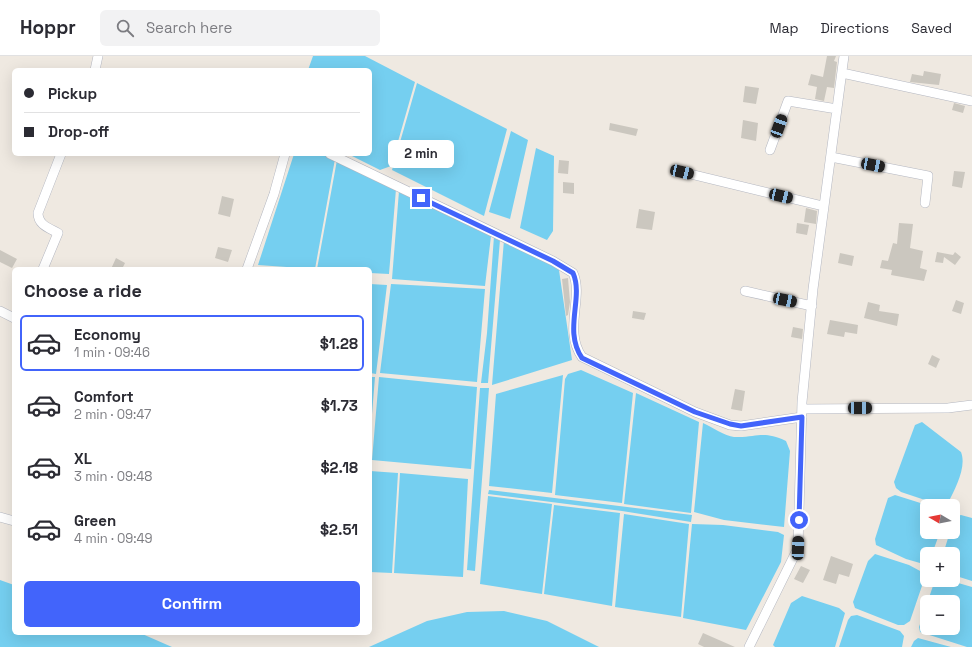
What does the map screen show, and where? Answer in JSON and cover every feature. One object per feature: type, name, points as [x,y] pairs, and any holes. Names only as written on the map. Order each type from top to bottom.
[{"type":"street","points":[[95,68],[98,56]]},
{"type":"street","points":[[749,647],[798,548],[802,413],[812,306],[836,109],[844,56]]},
{"type":"street","points":[[842,73],[972,101]]},
{"type":"street","points":[[770,150],[788,101],[836,109]]},
{"type":"street","points":[[45,267],[58,233],[42,224],[38,219],[38,213],[60,156]]},
{"type":"street","points":[[248,267],[274,194],[284,156]]},
{"type":"street","points":[[334,156],[553,261],[573,273],[575,295],[573,322],[575,348],[582,358],[688,409],[730,424],[741,426],[802,413],[948,408],[972,405]]},
{"type":"street","points":[[831,157],[928,176],[925,203]]},
{"type":"street","points":[[682,172],[824,206]]},
{"type":"street","points":[[745,291],[812,306]]},
{"type":"street","points":[[0,311],[12,316]]},
{"type":"street","points":[[0,517],[12,520]]},
{"type":"water","points":[[313,56],[365,56],[415,82],[391,166],[380,170],[352,156],[372,156],[372,68],[309,68]]},
{"type":"water","points":[[417,83],[507,129],[484,216],[392,170]]},
{"type":"water","points":[[511,131],[528,140],[510,219],[489,212]]},
{"type":"water","points":[[536,148],[554,156],[553,231],[547,240],[520,228]]},
{"type":"water","points":[[293,156],[328,156],[335,159],[315,267],[258,265]]},
{"type":"water","points":[[337,160],[396,189],[389,274],[372,273],[372,267],[317,267]]},
{"type":"water","points":[[399,191],[491,236],[485,286],[392,279]]},
{"type":"water","points":[[494,236],[500,240],[488,383],[481,383],[487,333]]},
{"type":"water","points":[[504,240],[554,263],[559,270],[572,360],[492,385]]},
{"type":"water","points":[[372,284],[387,285],[376,374],[372,373]]},
{"type":"water","points":[[391,284],[485,289],[477,382],[380,373]]},
{"type":"water","points":[[581,370],[633,393],[622,503],[555,495],[565,379],[568,374]]},
{"type":"water","points":[[563,375],[552,493],[489,486],[496,394]]},
{"type":"water","points":[[372,377],[375,377],[372,414]]},
{"type":"water","points":[[379,377],[477,387],[471,469],[372,460]]},
{"type":"water","points":[[480,388],[489,388],[475,571],[467,570]]},
{"type":"water","points":[[636,393],[699,422],[691,513],[624,504]]},
{"type":"water","points":[[922,422],[961,452],[961,471],[957,485],[950,499],[922,499],[901,492],[896,488],[894,482],[915,425]]},
{"type":"water","points":[[703,423],[734,437],[765,435],[786,441],[790,451],[784,527],[724,520],[694,512]]},
{"type":"water","points":[[372,471],[398,473],[392,573],[372,572]]},
{"type":"water","points":[[400,473],[468,479],[463,577],[394,573]]},
{"type":"water","points":[[489,490],[692,515],[691,522],[622,511],[488,494]]},
{"type":"water","points":[[895,495],[920,503],[920,539],[937,539],[935,547],[920,547],[920,563],[906,559],[876,545],[875,539],[888,498]]},
{"type":"water","points":[[488,496],[552,504],[542,594],[480,584]]},
{"type":"water","points":[[554,505],[620,513],[612,606],[544,594]]},
{"type":"water","points":[[624,514],[689,524],[681,617],[615,607]]},
{"type":"water","points":[[960,515],[972,518],[972,581],[960,577],[960,547],[945,547],[948,539],[960,539]]},
{"type":"water","points":[[692,524],[723,525],[778,532],[784,535],[781,562],[746,630],[683,618]]},
{"type":"water","points":[[875,554],[909,565],[920,571],[920,587],[922,587],[910,621],[904,625],[898,625],[855,608],[853,602],[868,561]]},
{"type":"water","points":[[0,580],[12,584],[12,635],[145,635],[172,647],[0,647]]},
{"type":"water","points":[[960,584],[972,587],[972,647],[967,647],[929,635],[960,635],[960,595],[930,595],[933,587],[960,587]]},
{"type":"water","points":[[802,596],[839,608],[845,613],[835,647],[775,647],[773,645],[791,603]]},
{"type":"water","points":[[504,611],[547,621],[599,647],[369,647],[427,621],[467,612]]},
{"type":"water","points":[[857,615],[900,631],[904,636],[902,647],[839,647],[848,620],[851,616]]},
{"type":"water","points":[[918,638],[951,647],[911,647],[914,641]]},
{"type":"building","points":[[827,56],[836,56],[834,61],[837,62],[834,88],[827,87],[824,101],[815,99],[817,87],[808,85],[811,74],[823,77]]},
{"type":"building","points":[[924,71],[941,74],[939,85],[910,82],[912,74],[923,76]]},
{"type":"building","points":[[745,86],[759,88],[756,104],[743,102]]},
{"type":"building","points":[[954,103],[965,106],[963,113],[952,110]]},
{"type":"building","points":[[743,120],[758,123],[756,141],[741,138]]},
{"type":"building","points":[[610,123],[638,129],[636,136],[609,130]]},
{"type":"building","points":[[559,160],[569,161],[568,174],[558,173]]},
{"type":"building","points":[[954,171],[965,172],[962,188],[952,186]]},
{"type":"building","points":[[563,182],[574,183],[574,194],[563,193]]},
{"type":"building","points":[[222,196],[234,199],[230,217],[218,214]]},
{"type":"building","points":[[806,208],[817,211],[816,224],[804,222]]},
{"type":"building","points":[[639,209],[655,212],[652,230],[636,228]]},
{"type":"building","points":[[797,223],[809,225],[807,235],[796,233]]},
{"type":"building","points":[[899,223],[913,224],[910,248],[923,251],[920,268],[927,270],[924,281],[891,275],[892,270],[880,268],[882,260],[888,261],[893,243],[897,244]]},
{"type":"building","points":[[218,247],[232,250],[228,262],[215,258]]},
{"type":"building","points":[[0,250],[17,259],[12,268],[0,262]]},
{"type":"building","points":[[937,252],[953,255],[955,252],[961,257],[955,265],[944,257],[943,263],[935,262]]},
{"type":"building","points":[[840,253],[854,256],[852,266],[838,263]]},
{"type":"building","points":[[116,258],[125,263],[123,267],[112,267]]},
{"type":"building","points":[[568,278],[570,302],[568,315],[566,316],[562,279]]},
{"type":"building","points":[[956,300],[964,303],[961,314],[952,311]]},
{"type":"building","points":[[868,302],[880,305],[879,311],[899,314],[897,326],[864,318]]},
{"type":"building","points":[[633,311],[646,313],[644,320],[632,318]]},
{"type":"building","points":[[830,320],[858,325],[857,334],[845,332],[844,337],[827,334]]},
{"type":"building","points":[[793,327],[803,329],[802,339],[791,337]]},
{"type":"building","points":[[932,355],[940,359],[936,368],[928,364]]},
{"type":"building","points":[[735,389],[745,391],[742,411],[731,409]]},
{"type":"building","points":[[831,556],[853,564],[849,577],[839,574],[836,584],[823,580]]},
{"type":"building","points":[[801,566],[810,570],[803,583],[794,579]]},
{"type":"building","points":[[703,633],[735,647],[704,647],[698,644]]},
{"type":"route","points":[[421,198],[553,261],[573,273],[575,295],[573,322],[575,348],[582,358],[648,391],[695,412],[730,424],[741,426],[802,417],[799,477],[799,520]]}]
